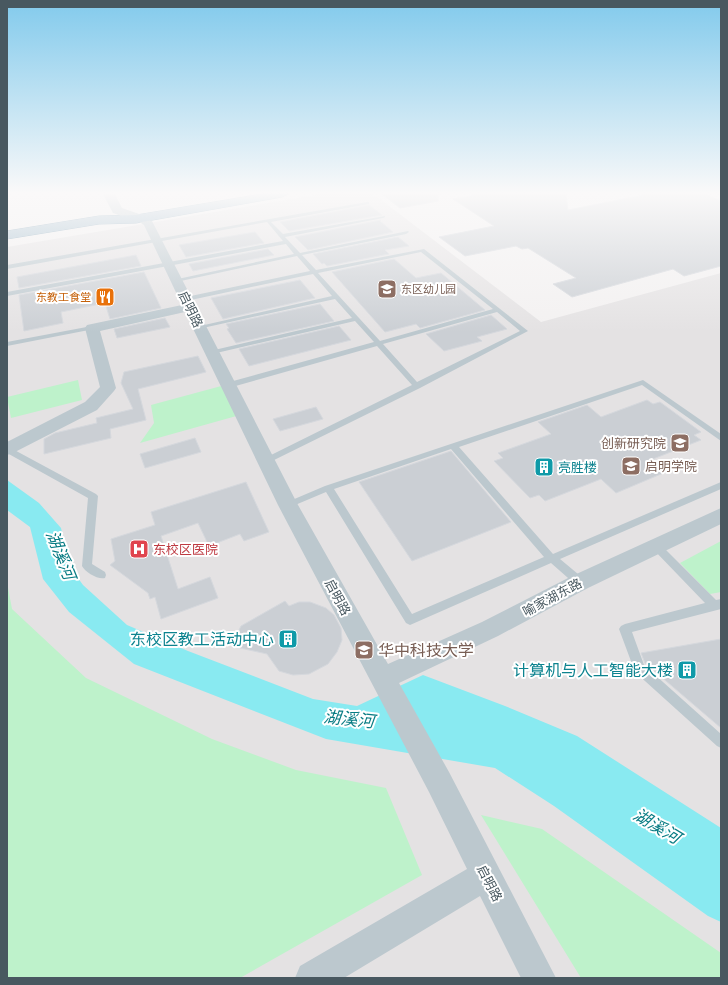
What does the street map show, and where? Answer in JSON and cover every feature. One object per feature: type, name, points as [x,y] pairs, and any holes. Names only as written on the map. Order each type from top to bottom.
[{"type":"street","name":"启明路","points":[[157,240],[288,505],[382,680],[439,782],[540,978]]},
{"type":"street","points":[[7,449],[90,406],[108,388],[92,328],[188,303]]},
{"type":"street","name":"喻家湖东路","points":[[382,680],[490,630],[580,582],[721,515]]},
{"type":"street","points":[[312,978],[486,875]]},
{"type":"lane","points":[[7,267],[157,240]]},
{"type":"lane","points":[[176,280],[367,240]]},
{"type":"lane","points":[[7,294],[287,242],[417,386]]},
{"type":"lane","points":[[188,303],[314,272],[422,250],[524,331],[417,386],[266,460]]},
{"type":"lane","points":[[200,328],[336,297]]},
{"type":"lane","points":[[229,385],[496,310]]},
{"type":"lane","points":[[212,352],[355,319]]},
{"type":"lane","points":[[7,344],[92,328]]},
{"type":"lane","points":[[288,505],[328,488],[643,382],[721,438]]},
{"type":"lane","points":[[453,446],[550,558],[580,582]]},
{"type":"lane","points":[[7,449],[93,496],[87,566],[101,575]]},
{"type":"lane","points":[[328,488],[410,620],[721,485]]},
{"type":"lane","points":[[656,546],[717,604]]},
{"type":"lane","points":[[717,604],[625,629],[639,668],[721,742]]},
{"type":"shaded area","name":"华中科技大学","points":[[49,240],[434,240],[541,322],[721,273],[721,978],[7,978],[7,247]]},
{"type":"green space","points":[[78,380],[82,400],[11,418],[7,397]]},
{"type":"green space","points":[[225,385],[240,415],[140,443],[154,423],[151,405]]},
{"type":"green space","points":[[721,541],[721,592],[710,594],[680,563]]},
{"type":"green space","points":[[7,582],[12,609],[86,678],[212,739],[296,770],[386,788],[422,875],[240,978],[7,978]]},
{"type":"green space","points":[[481,815],[542,829],[721,953],[721,978],[581,978]]},
{"type":"water","name":"湖溪河","points":[[7,480],[39,503],[61,528],[70,567],[83,585],[127,625],[188,651],[313,699],[357,706],[423,675],[505,706],[577,736],[721,828],[721,922],[708,916],[554,806],[495,768],[326,739],[134,664],[69,612],[43,579],[30,527],[7,510]]},
{"type":"building","points":[[208,240],[262,240],[264,243],[186,257],[179,245]]},
{"type":"building","points":[[298,240],[355,240],[308,250]]},
{"type":"building","points":[[383,240],[402,240],[409,246],[385,250],[389,254],[327,266],[324,263],[322,264],[313,254]]},
{"type":"building","points":[[443,240],[721,240],[721,266],[684,276],[673,269],[572,297],[553,284],[576,278],[528,248],[522,249],[516,246],[465,256]]},
{"type":"building","points":[[268,249],[274,255],[193,271],[189,264]]},
{"type":"building","points":[[136,255],[141,266],[19,288],[17,277]]},
{"type":"building","points":[[394,259],[416,278],[441,273],[485,310],[420,328],[416,324],[385,332],[332,272]]},
{"type":"building","name":"东教工食堂","points":[[144,272],[161,308],[110,319],[105,303],[61,312],[63,323],[24,331],[19,295]]},
{"type":"building","points":[[300,280],[315,298],[223,319],[211,298]]},
{"type":"building","points":[[320,304],[334,321],[236,343],[227,329],[229,328],[226,324]]},
{"type":"building","points":[[491,315],[507,329],[477,337],[482,341],[444,351],[426,334]]},
{"type":"building","points":[[165,318],[170,327],[117,338],[114,329]]},
{"type":"building","points":[[339,326],[351,340],[249,366],[239,349]]},
{"type":"building","points":[[198,356],[206,372],[138,389],[146,420],[110,429],[111,438],[44,454],[44,439],[55,433],[97,423],[96,418],[133,409],[121,383],[124,372]]},
{"type":"building","points":[[647,400],[653,404],[660,402],[701,432],[694,435],[701,440],[653,459],[668,471],[616,493],[601,479],[545,501],[539,495],[530,498],[494,461],[503,458],[498,453],[551,434],[538,422],[587,405],[601,417]]},
{"type":"building","points":[[316,407],[323,419],[280,431],[273,419]]},
{"type":"building","points":[[195,438],[201,452],[145,468],[140,454]]},
{"type":"building","points":[[451,451],[511,522],[412,561],[359,482]]},
{"type":"building","name":"东校区医院","points":[[246,482],[269,532],[244,541],[240,534],[209,546],[198,523],[161,536],[178,589],[210,577],[218,598],[161,619],[155,597],[150,599],[148,593],[110,565],[115,561],[111,539],[155,525],[151,512]]},
{"type":"building","name":"东校区教工活动中心","points":[[285,601],[289,606],[299,602],[310,602],[326,608],[334,615],[341,628],[342,640],[337,652],[328,664],[309,674],[293,675],[279,671],[267,654],[240,648],[235,638],[241,626]]},
{"type":"building","name":"计算机与人工智能大楼","points":[[721,639],[721,728],[645,663],[641,653]]},
{"type":"place","name":"东区幼儿园","points":[[387,289]]},
{"type":"place","name":"东教工食堂","points":[[105,297]]},
{"type":"place","name":"创新研究院","points":[[680,443]]},
{"type":"place","name":"启明学院","points":[[631,466]]},
{"type":"place","name":"亮胜楼","points":[[544,467]]},
{"type":"place","name":"东校区医院","points":[[139,549]]},
{"type":"place","name":"东校区教工活动中心","points":[[288,639]]},
{"type":"place","name":"华中科技大学","points":[[364,650]]},
{"type":"place","name":"计算机与人工智能大楼","points":[[687,670]]}]
